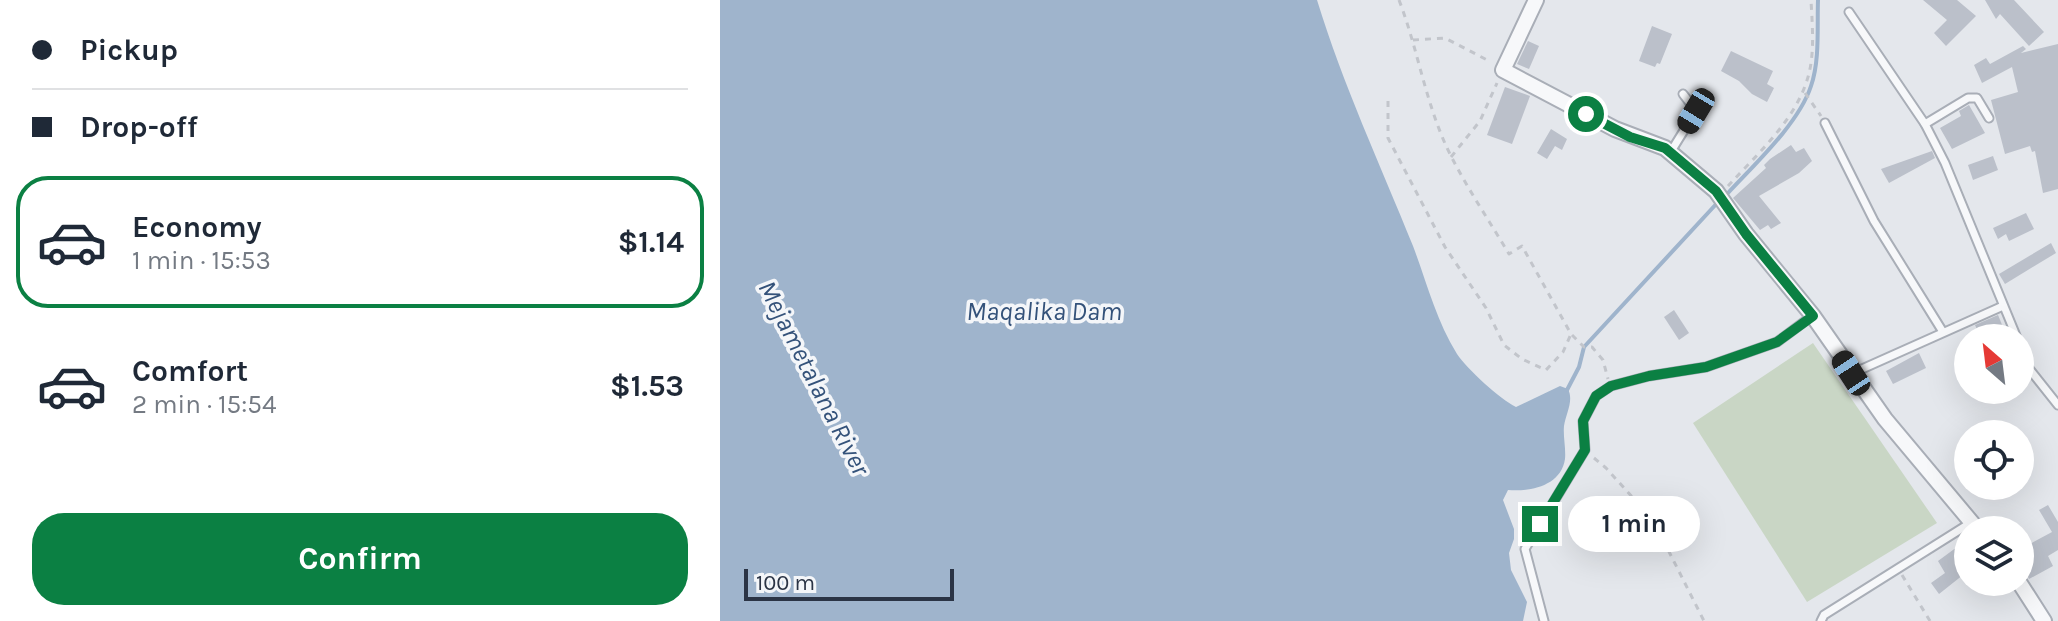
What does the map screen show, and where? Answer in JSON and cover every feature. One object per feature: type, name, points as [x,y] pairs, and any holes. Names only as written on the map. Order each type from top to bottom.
[{"type":"street","points":[[1536,0],[1503,70],[1615,129],[1652,142],[1720,195],[1746,234],[1813,316],[1851,373],[1966,516]]},
{"type":"street","points":[[2028,596],[2044,621]]},
{"type":"lane","points":[[1849,12],[1925,124],[1945,163],[2011,324]]},
{"type":"lane","points":[[1670,153],[1696,111],[1683,94]]},
{"type":"lane","points":[[1925,124],[1968,98],[1977,98],[1989,118]]},
{"type":"lane","points":[[1825,123],[1874,221],[1943,332]]},
{"type":"lane","points":[[1851,373],[2003,306]]},
{"type":"lane","points":[[1544,621],[1525,549],[1585,450],[1583,421],[1596,396],[1611,386],[1706,367],[1777,342],[1813,316]]},
{"type":"lane","points":[[2034,375],[2058,405]]},
{"type":"lane","points":[[1821,621],[1824,615],[1954,538]]},
{"type":"path","points":[[1399,0],[1413,40],[1422,83],[1451,157],[1509,254],[1522,246],[1571,334],[1584,347],[1592,347],[1603,360],[1611,386]]},
{"type":"path","points":[[1720,195],[1770,140],[1804,92],[1811,63],[1811,0]]},
{"type":"path","points":[[1413,40],[1445,38],[1474,51],[1503,70],[1480,121],[1451,157]]},
{"type":"path","points":[[1804,92],[1825,123]]},
{"type":"path","points":[[1388,101],[1388,138],[1445,247],[1486,308],[1504,345],[1522,359],[1546,370],[1563,352],[1571,334]]},
{"type":"path","points":[[1585,450],[1606,468],[1653,520],[1704,621]]},
{"type":"path","points":[[1899,569],[1930,621]]},
{"type":"green space","points":[[1813,343],[1937,523],[1807,602],[1693,423]]},
{"type":"water","name":"Maqalika Dam","points":[[720,0],[1317,0],[1350,94],[1438,315],[1457,354],[1484,383],[1516,407],[1560,386],[1568,389],[1570,394],[1564,426],[1565,459],[1558,476],[1535,488],[1508,490],[1503,500],[1514,529],[1509,553],[1511,570],[1527,602],[1523,621],[720,621]]},
{"type":"building","points":[[1923,0],[1957,0],[1976,16],[1946,46],[1934,33],[1947,20]]},
{"type":"building","points":[[1985,0],[2014,0],[2044,32],[2029,46],[2000,14],[1996,19]]},
{"type":"building","points":[[1652,26],[1672,34],[1660,64],[1657,63],[1655,67],[1639,61]]},
{"type":"building","points":[[1528,41],[1539,46],[1529,69],[1517,64]]},
{"type":"building","points":[[2058,44],[2058,189],[2043,193],[2035,151],[2032,152],[2030,146],[2005,154],[1991,100],[2018,92],[2012,67],[1982,83],[1974,65],[1986,58],[1990,64],[2023,46],[2026,49],[2021,53]]},
{"type":"building","points":[[1731,51],[1773,71],[1767,84],[1774,88],[1767,102],[1721,71]]},
{"type":"building","points":[[1505,87],[1530,96],[1512,144],[1487,135]]},
{"type":"building","points":[[1969,105],[1985,133],[1952,149],[1940,128],[1961,116],[1959,111]]},
{"type":"building","points":[[1551,129],[1567,139],[1562,150],[1555,146],[1547,159],[1537,153]]},
{"type":"building","points":[[1791,145],[1796,152],[1804,148],[1812,161],[1799,173],[1759,196],[1781,223],[1771,229],[1768,225],[1760,230],[1733,198],[1766,168],[1764,165],[1770,159]]},
{"type":"building","points":[[1932,151],[1935,158],[1889,183],[1881,169]]},
{"type":"building","points":[[1993,156],[1998,170],[1973,180],[1968,165]]},
{"type":"building","points":[[2026,213],[2034,229],[2009,241],[2006,234],[1998,239],[1993,228]]},
{"type":"building","points":[[2051,243],[2056,253],[2005,284],[1999,274]]},
{"type":"building","points":[[1674,310],[1689,333],[1679,340],[1664,317]]},
{"type":"building","points":[[1998,315],[2002,324],[1977,324]]},
{"type":"building","points":[[1919,353],[1926,368],[1893,384],[1886,371]]},
{"type":"building","points":[[2048,505],[2058,522],[2058,550],[2048,556],[2053,566],[2034,576],[2034,542],[2052,532],[2039,510]]},
{"type":"building","points":[[1954,549],[1954,582],[1939,594],[1931,583],[1945,573],[1938,561]]},
{"type":"waterway","points":[[1728,193],[1775,142],[1805,100],[1816,65],[1818,0]]},
{"type":"waterway","points":[[1567,390],[1579,367],[1584,347],[1719,201]]},
{"type":"route","points":[[1540,524],[1585,450],[1583,421],[1596,396],[1611,386],[1706,367],[1777,342],[1813,316],[1746,234],[1716,191],[1665,148],[1630,137],[1586,114]]},
{"type":"water label","name":"Mejametalana River","points":[[814,378]]}]
